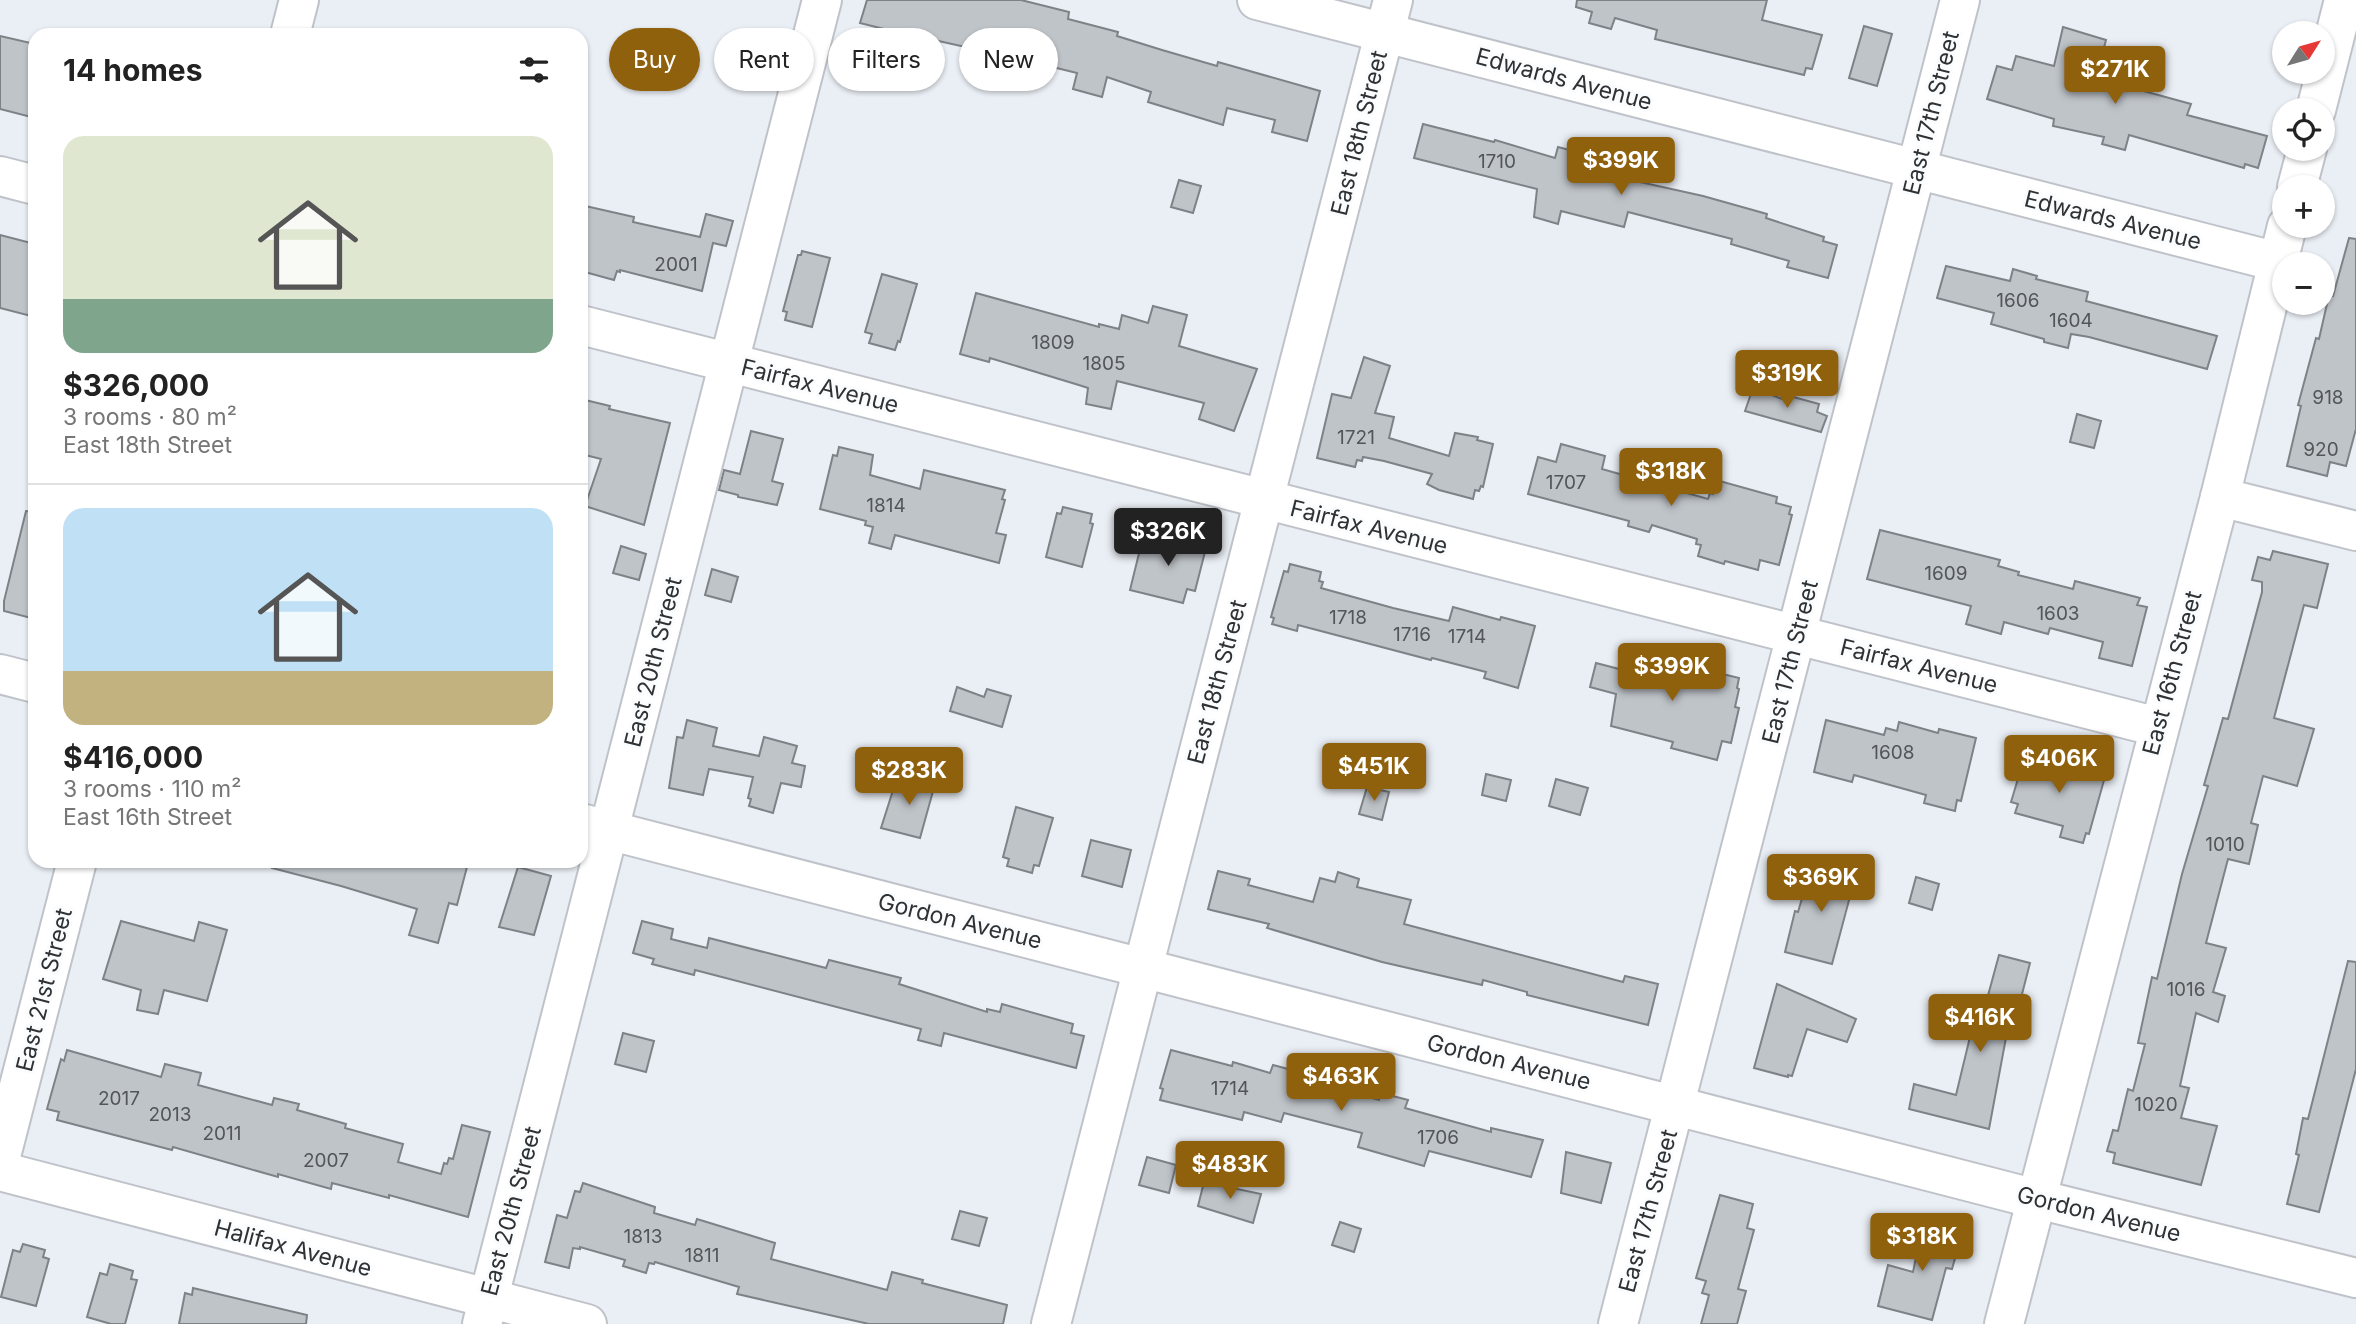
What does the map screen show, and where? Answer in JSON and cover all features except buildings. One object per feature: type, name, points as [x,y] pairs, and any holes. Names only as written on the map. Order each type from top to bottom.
[{"type":"street","points":[[292,28],[299,0]]},
{"type":"street","name":"East 20th Street","points":[[588,858],[728,363],[822,0]]},
{"type":"street","name":"Edwards Avenue","points":[[1257,0],[1389,16],[1916,170],[2283,244]]},
{"type":"street","name":"East 17th Street","points":[[1618,1324],[1960,0]]},
{"type":"street","points":[[2319,98],[2344,0]]},
{"type":"street","name":"East 18th Street","points":[[1051,1324],[1389,16]]},
{"type":"street","points":[[0,176],[28,183]]},
{"type":"street","name":"East 16th Street","points":[[2004,1324],[2283,244]]},
{"type":"street","name":"Fairfax Avenue","points":[[588,327],[2158,727]]},
{"type":"street","points":[[2220,496],[2356,531]]},
{"type":"street","points":[[0,674],[28,680]]},
{"type":"street","name":"Gordon Avenue","points":[[595,827],[2035,1198],[2356,1278]]},
{"type":"street","name":"East 21st Street","points":[[0,1160],[75,868]]},
{"type":"street","name":"East 20th Street","points":[[485,1311],[586,868]]},
{"type":"street","name":"Halifax Avenue","points":[[0,1171],[485,1311],[587,1324]]}]
